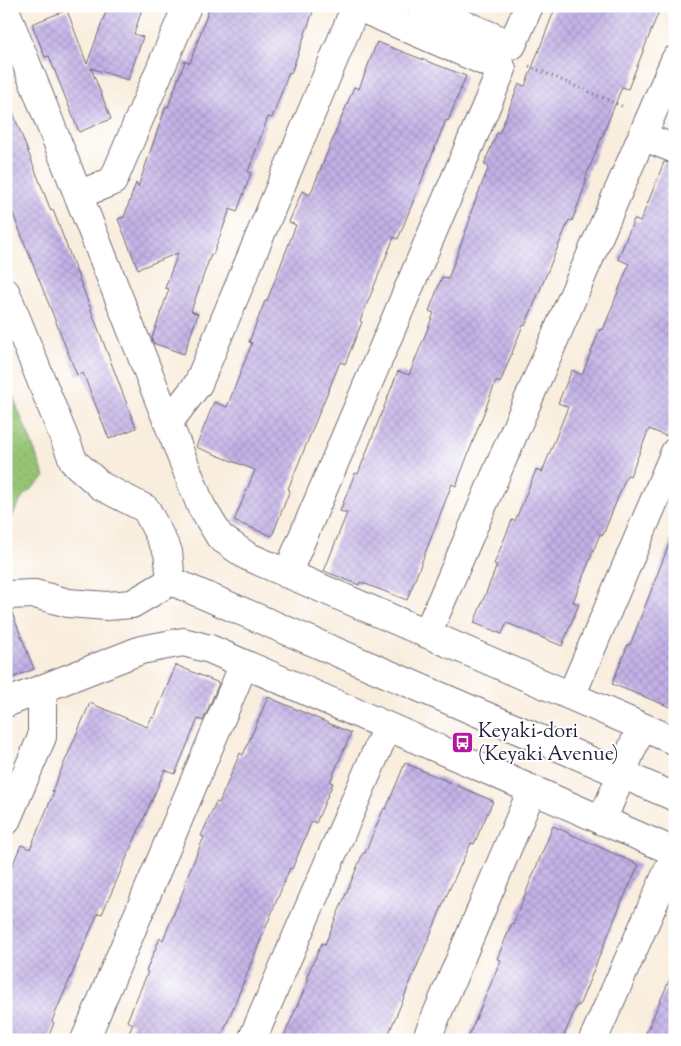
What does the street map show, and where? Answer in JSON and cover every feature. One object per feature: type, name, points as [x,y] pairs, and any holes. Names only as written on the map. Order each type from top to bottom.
[{"type":"street","points":[[78,195],[113,181],[187,6]]},
{"type":"street","points":[[168,423],[198,384],[356,6],[502,69],[287,574]]},
{"type":"street","points":[[421,6],[512,45],[529,6]]},
{"type":"street","points":[[6,12],[201,506],[220,537],[247,556],[287,574],[675,741]]},
{"type":"street","points":[[427,634],[675,60]]},
{"type":"street","points":[[642,136],[675,149]]},
{"type":"street","points":[[6,293],[74,462],[101,486],[146,509],[168,552],[171,581]]},
{"type":"street","points":[[571,696],[675,452]]},
{"type":"street","points":[[6,595],[35,594],[68,603],[107,606],[124,605],[132,604],[171,581]]},
{"type":"street","points":[[171,581],[675,797]]},
{"type":"street","points":[[6,703],[141,650],[183,642],[210,650],[244,664],[675,853],[593,1040]]},
{"type":"street","points":[[85,1040],[244,664]]},
{"type":"street","points":[[6,821],[42,737],[42,689]]},
{"type":"street","points":[[252,1040],[388,727]]},
{"type":"street","points":[[602,820],[641,727]]},
{"type":"street","points":[[426,1040],[532,790]]},
{"type":"green space","points":[[6,379],[45,477],[23,496],[6,528]]},
{"type":"building","points":[[108,6],[143,6],[134,34],[143,37],[128,80],[91,68],[111,119],[79,132],[49,56],[45,57],[32,24],[67,10],[87,64]]},
{"type":"building","points":[[210,6],[315,6],[291,73],[289,72],[272,118],[268,117],[248,172],[251,173],[237,212],[230,209],[213,255],[211,254],[191,311],[198,314],[184,354],[153,343],[152,338],[169,289],[165,288],[178,253],[138,269],[118,219],[124,217],[136,183],[138,187],[166,106],[168,107],[185,61],[190,63]]},
{"type":"building","points":[[556,6],[661,6],[628,89],[622,87],[585,179],[587,180],[572,221],[569,220],[500,383],[496,381],[456,486],[452,484],[407,600],[360,582],[359,585],[324,571],[347,513],[340,511],[355,473],[358,474],[398,371],[409,375],[434,313],[429,311],[442,277],[448,279],[471,217],[469,217],[489,166],[484,164],[497,133],[499,134],[519,84],[525,86]]},
{"type":"building","points":[[377,42],[466,76],[448,121],[446,120],[398,239],[394,237],[345,364],[340,362],[288,489],[290,490],[272,536],[234,521],[255,470],[196,447],[214,402],[227,407],[252,343],[249,342],[296,225],[289,222],[302,191],[310,195],[354,87],[359,89]]},
{"type":"building","points":[[6,100],[8,100],[51,211],[53,210],[136,428],[109,439],[83,373],[77,375],[11,209],[6,211]]},
{"type":"building","points":[[664,162],[675,164],[675,414],[666,436],[649,429],[630,476],[627,475],[603,535],[600,534],[573,602],[579,604],[562,646],[507,623],[502,634],[474,623],[497,565],[494,564],[512,520],[515,521],[536,470],[542,472],[568,407],[558,403],[572,370],[582,375],[600,329],[603,330],[629,264],[618,259],[634,219],[640,222]]},
{"type":"building","points":[[673,534],[675,535],[675,709],[612,684],[628,644],[630,645]]},
{"type":"building","points":[[11,610],[34,669],[6,680],[6,611]]},
{"type":"building","points":[[176,665],[219,683],[203,721],[198,719],[175,774],[165,770],[102,914],[98,913],[52,1021],[54,1023],[47,1040],[6,1040],[6,880],[21,845],[30,849],[54,792],[52,791],[90,703],[147,727],[152,717],[154,718]]},
{"type":"building","points":[[268,697],[351,733],[330,782],[333,783],[316,823],[312,821],[292,869],[290,868],[220,1040],[126,1040],[133,1024],[127,1021],[160,938],[163,940],[186,884],[184,884],[204,837],[201,836],[216,802],[219,803],[240,753],[243,755]]},
{"type":"building","points":[[405,763],[493,801],[474,844],[471,843],[449,890],[386,1040],[282,1040],[309,979],[306,978],[322,943],[325,944],[363,853],[365,853],[384,808],[386,809]]},
{"type":"building","points":[[553,826],[639,865],[622,901],[579,1006],[577,1005],[562,1040],[467,1040],[501,960],[497,959]]},
{"type":"building","points":[[675,967],[675,1040],[643,1040]]},
{"type":"place","name":"Keyaki-dori (Keyaki Avenue)","points":[[462,742]]}]
